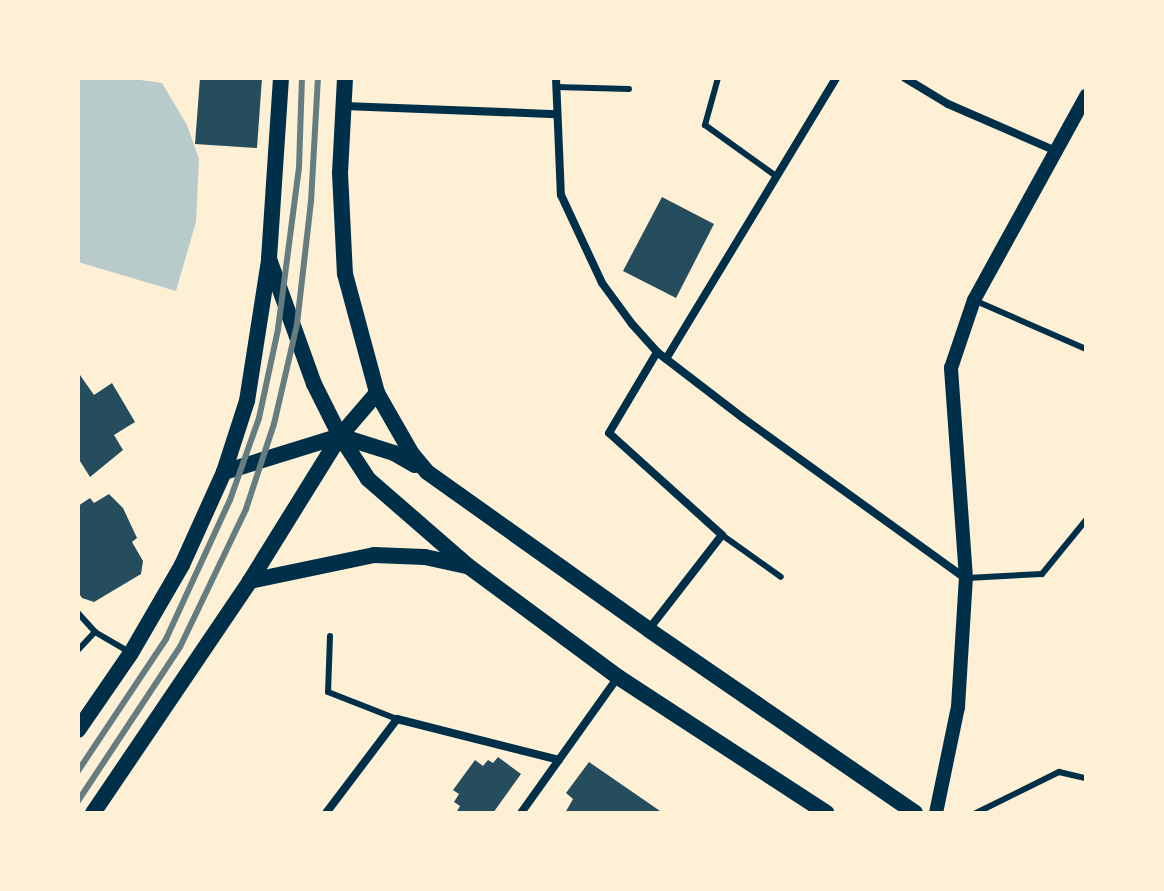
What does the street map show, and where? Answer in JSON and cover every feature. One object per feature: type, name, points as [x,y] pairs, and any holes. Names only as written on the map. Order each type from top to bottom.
[{"type":"main road","points":[[78,730],[131,653],[182,565],[224,472],[247,401],[269,259],[281,78]]},
{"type":"main road","points":[[345,78],[340,173],[345,274],[377,393],[399,436],[427,472]]},
{"type":"main road","points":[[269,259],[314,384],[340,436],[368,479],[468,566],[618,677],[827,813]]},
{"type":"main road","points":[[93,813],[250,581],[340,436],[377,393]]},
{"type":"main road","points":[[224,472],[340,436],[394,453],[427,472],[915,813]]},
{"type":"main road","points":[[250,581],[374,555],[425,557],[468,566]]},
{"type":"street","points":[[666,359],[836,78]]},
{"type":"street","points":[[905,78],[948,104],[1056,151]]},
{"type":"street","points":[[556,82],[561,195],[602,283],[657,352],[908,540],[966,578]]},
{"type":"street","points":[[936,813],[958,707],[966,578],[951,368],[974,300],[1086,96]]},
{"type":"street","points":[[344,106],[556,114]]},
{"type":"street","points":[[649,630],[722,535],[609,433],[657,352]]},
{"type":"street","points":[[521,813],[618,677]]},
{"type":"street","points":[[326,813],[397,719],[559,760]]},
{"type":"lane","points":[[718,78],[705,125],[776,176]]},
{"type":"lane","points":[[556,82],[629,89]]},
{"type":"lane","points":[[974,300],[1086,349]]},
{"type":"lane","points":[[966,578],[1042,574],[1086,520]]},
{"type":"lane","points":[[722,535],[781,577]]},
{"type":"lane","points":[[78,613],[95,632],[131,653]]},
{"type":"lane","points":[[78,650],[95,632]]},
{"type":"lane","points":[[330,636],[328,692],[397,719]]},
{"type":"lane","points":[[976,813],[1059,772],[1086,778]]},
{"type":"shaded area","points":[[78,78],[126,78],[162,83],[187,125],[199,159],[196,222],[176,291],[78,262]]},
{"type":"building","points":[[200,78],[262,78],[257,148],[195,144]]},
{"type":"building","points":[[662,197],[714,224],[676,298],[623,271]]},
{"type":"building","points":[[80,375],[94,395],[112,383],[135,422],[114,435],[123,450],[90,477],[78,458]]},
{"type":"building","points":[[109,494],[123,508],[137,538],[132,542],[143,561],[141,574],[94,602],[82,598],[78,592],[78,506],[90,498],[94,503]]},
{"type":"building","points":[[498,757],[521,774],[493,813],[456,813],[460,806],[454,802],[459,794],[453,790],[475,760],[483,766],[488,760],[493,763]]},
{"type":"building","points":[[589,762],[663,813],[565,813],[573,799],[566,793]]},
{"type":"railway","points":[[78,771],[166,639],[230,500],[259,418],[278,329],[299,167],[302,78]]},
{"type":"railway","points":[[78,801],[180,647],[246,509],[274,424],[297,324],[311,202],[318,78]]}]
